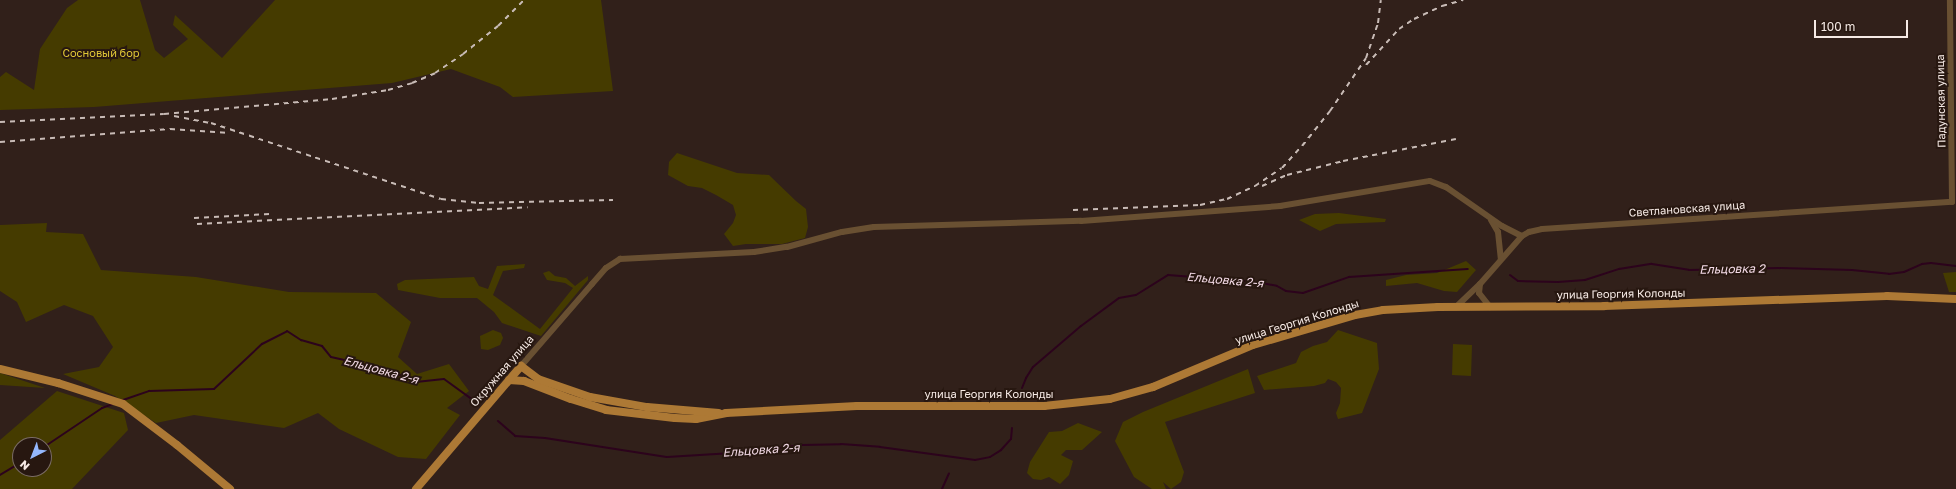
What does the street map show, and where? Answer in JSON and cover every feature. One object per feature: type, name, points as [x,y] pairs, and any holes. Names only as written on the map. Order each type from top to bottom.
[{"type":"main road","name":"улица Георгия Колонды","points":[[509,380],[524,381],[571,399],[606,410],[651,416],[696,419],[726,414],[857,406],[1044,406],[1110,399],[1153,387],[1253,345],[1355,315],[1383,310],[1456,307],[1604,306],[1887,296],[1956,299]]},
{"type":"main road","name":"Окружная улица","points":[[416,489],[520,366]]},
{"type":"main road","name":"улица Георгия Колонды","points":[[520,366],[538,379],[590,397],[647,407],[726,414]]},
{"type":"main road","points":[[0,369],[58,383],[123,404],[177,445],[230,489]]},
{"type":"street","name":"Падунская улица","points":[[1950,0],[1952,202]]},
{"type":"street","name":"Окружная улица","points":[[520,366],[606,268],[620,259],[754,252],[787,247],[842,232],[874,227],[1081,221],[1210,213],[1288,205],[1430,181],[1446,187],[1490,218]]},
{"type":"street","name":"Светлановская улица","points":[[1456,307],[1480,284],[1522,236],[1529,232],[1542,229],[1952,202]]},
{"type":"street","points":[[1490,218],[1522,236]]},
{"type":"street","points":[[1490,218],[1498,232],[1501,259]]},
{"type":"street","points":[[1480,284],[1479,293],[1490,307]]},
{"type":"green space","name":"Сосновый бор","points":[[78,0],[140,0],[155,50],[164,58],[188,39],[173,25],[175,15],[222,58],[275,0],[601,0],[613,91],[513,97],[500,87],[451,69],[392,83],[94,107],[0,110],[0,77],[6,72],[34,90],[40,49],[67,8]]},
{"type":"green space","points":[[677,153],[737,173],[769,175],[806,209],[808,227],[805,238],[782,244],[746,244],[733,246],[724,234],[733,223],[736,215],[733,205],[702,188],[688,186],[668,175],[669,162]]},
{"type":"green space","points":[[1339,213],[1386,219],[1385,222],[1336,224],[1320,231],[1299,220],[1315,214]]},
{"type":"green space","points":[[47,223],[46,232],[83,234],[101,270],[196,277],[289,292],[376,293],[411,322],[398,357],[417,374],[449,364],[469,391],[447,408],[460,415],[426,459],[398,457],[339,429],[318,413],[284,428],[194,415],[156,423],[115,396],[63,374],[99,367],[113,347],[93,316],[64,305],[26,322],[17,302],[0,291],[0,225]]},
{"type":"green space","points":[[1466,261],[1476,270],[1457,292],[1444,291],[1417,283],[1386,286],[1386,280],[1406,275],[1437,273]]},
{"type":"green space","points":[[525,264],[524,268],[503,271],[493,295],[540,329],[573,288],[565,283],[547,280],[543,273],[549,271],[555,276],[566,278],[575,286],[588,276],[588,280],[541,336],[502,323],[494,312],[477,298],[440,298],[398,290],[397,284],[405,280],[474,277],[479,286],[488,289],[497,266]]},
{"type":"green space","points":[[1956,272],[1956,292],[1949,292],[1943,273]]},
{"type":"green space","points":[[493,330],[501,333],[503,338],[500,345],[488,350],[481,349],[480,336]]},
{"type":"green space","points":[[1338,330],[1377,343],[1379,369],[1362,413],[1338,419],[1336,413],[1340,403],[1341,388],[1336,382],[1328,379],[1325,383],[1314,386],[1264,390],[1257,376],[1296,363],[1301,352],[1313,346],[1327,342]]},
{"type":"green space","points":[[1453,344],[1472,345],[1471,376],[1452,375]]},
{"type":"green space","points":[[1248,369],[1255,393],[1165,422],[1184,472],[1181,482],[1171,489],[1163,482],[1166,489],[1152,489],[1134,477],[1115,441],[1123,422],[1143,412]]},
{"type":"green space","points":[[0,373],[45,388],[0,385]]},
{"type":"green space","points":[[57,391],[124,413],[128,430],[72,489],[0,489],[0,440]]},
{"type":"green space","points":[[1078,423],[1102,432],[1082,450],[1066,450],[1061,455],[1073,461],[1069,475],[1060,484],[1049,477],[1041,480],[1033,479],[1027,473],[1030,462],[1049,432],[1062,431]]},
{"type":"waterway","name":"Ельцовка 2","points":[[1510,275],[1518,281],[1558,282],[1585,280],[1619,269],[1652,264],[1689,270],[1781,268],[1852,270],[1889,274],[1904,272],[1922,264],[1931,263],[1956,266]]},
{"type":"waterway","name":"Ельцовка 2-я","points":[[1022,388],[1033,367],[1081,326],[1119,298],[1136,295],[1168,275],[1257,282],[1277,286],[1286,291],[1303,293],[1349,277],[1468,269]]},
{"type":"waterway","name":"Ельцовка 2-я","points":[[123,400],[149,391],[214,389],[262,344],[287,331],[301,340],[322,346],[331,357],[388,370],[416,382],[444,379],[473,400]]},
{"type":"waterway","name":"Ельцовка 2-я","points":[[52,442],[102,408],[113,404]]},
{"type":"waterway","name":"Ельцовка 2-я","points":[[498,421],[515,436],[545,438],[667,457],[749,452],[802,445],[841,444],[880,447],[975,460],[990,457],[1001,450],[1011,439],[1012,428]]},
{"type":"waterway","name":"Ельцовка 2-я","points":[[0,475],[12,468]]},
{"type":"waterway","points":[[942,489],[949,473]]},
{"type":"railway","points":[[0,122],[164,114],[332,99],[388,90],[412,83],[435,73],[463,54],[498,26],[524,0]]},
{"type":"railway","points":[[1073,210],[1200,205],[1227,199],[1255,186],[1282,168],[1330,111],[1366,58],[1378,23],[1381,0]]},
{"type":"railway","points":[[1366,65],[1399,29],[1414,19],[1442,6],[1463,0]]},
{"type":"railway","points":[[174,116],[211,123],[441,199],[479,203],[613,200]]},
{"type":"railway","points":[[0,142],[170,129],[230,133]]},
{"type":"railway","points":[[1262,186],[1287,175],[1343,161],[1456,139]]},
{"type":"railway","points":[[197,224],[528,207]]},
{"type":"railway","points":[[194,218],[270,214]]}]
